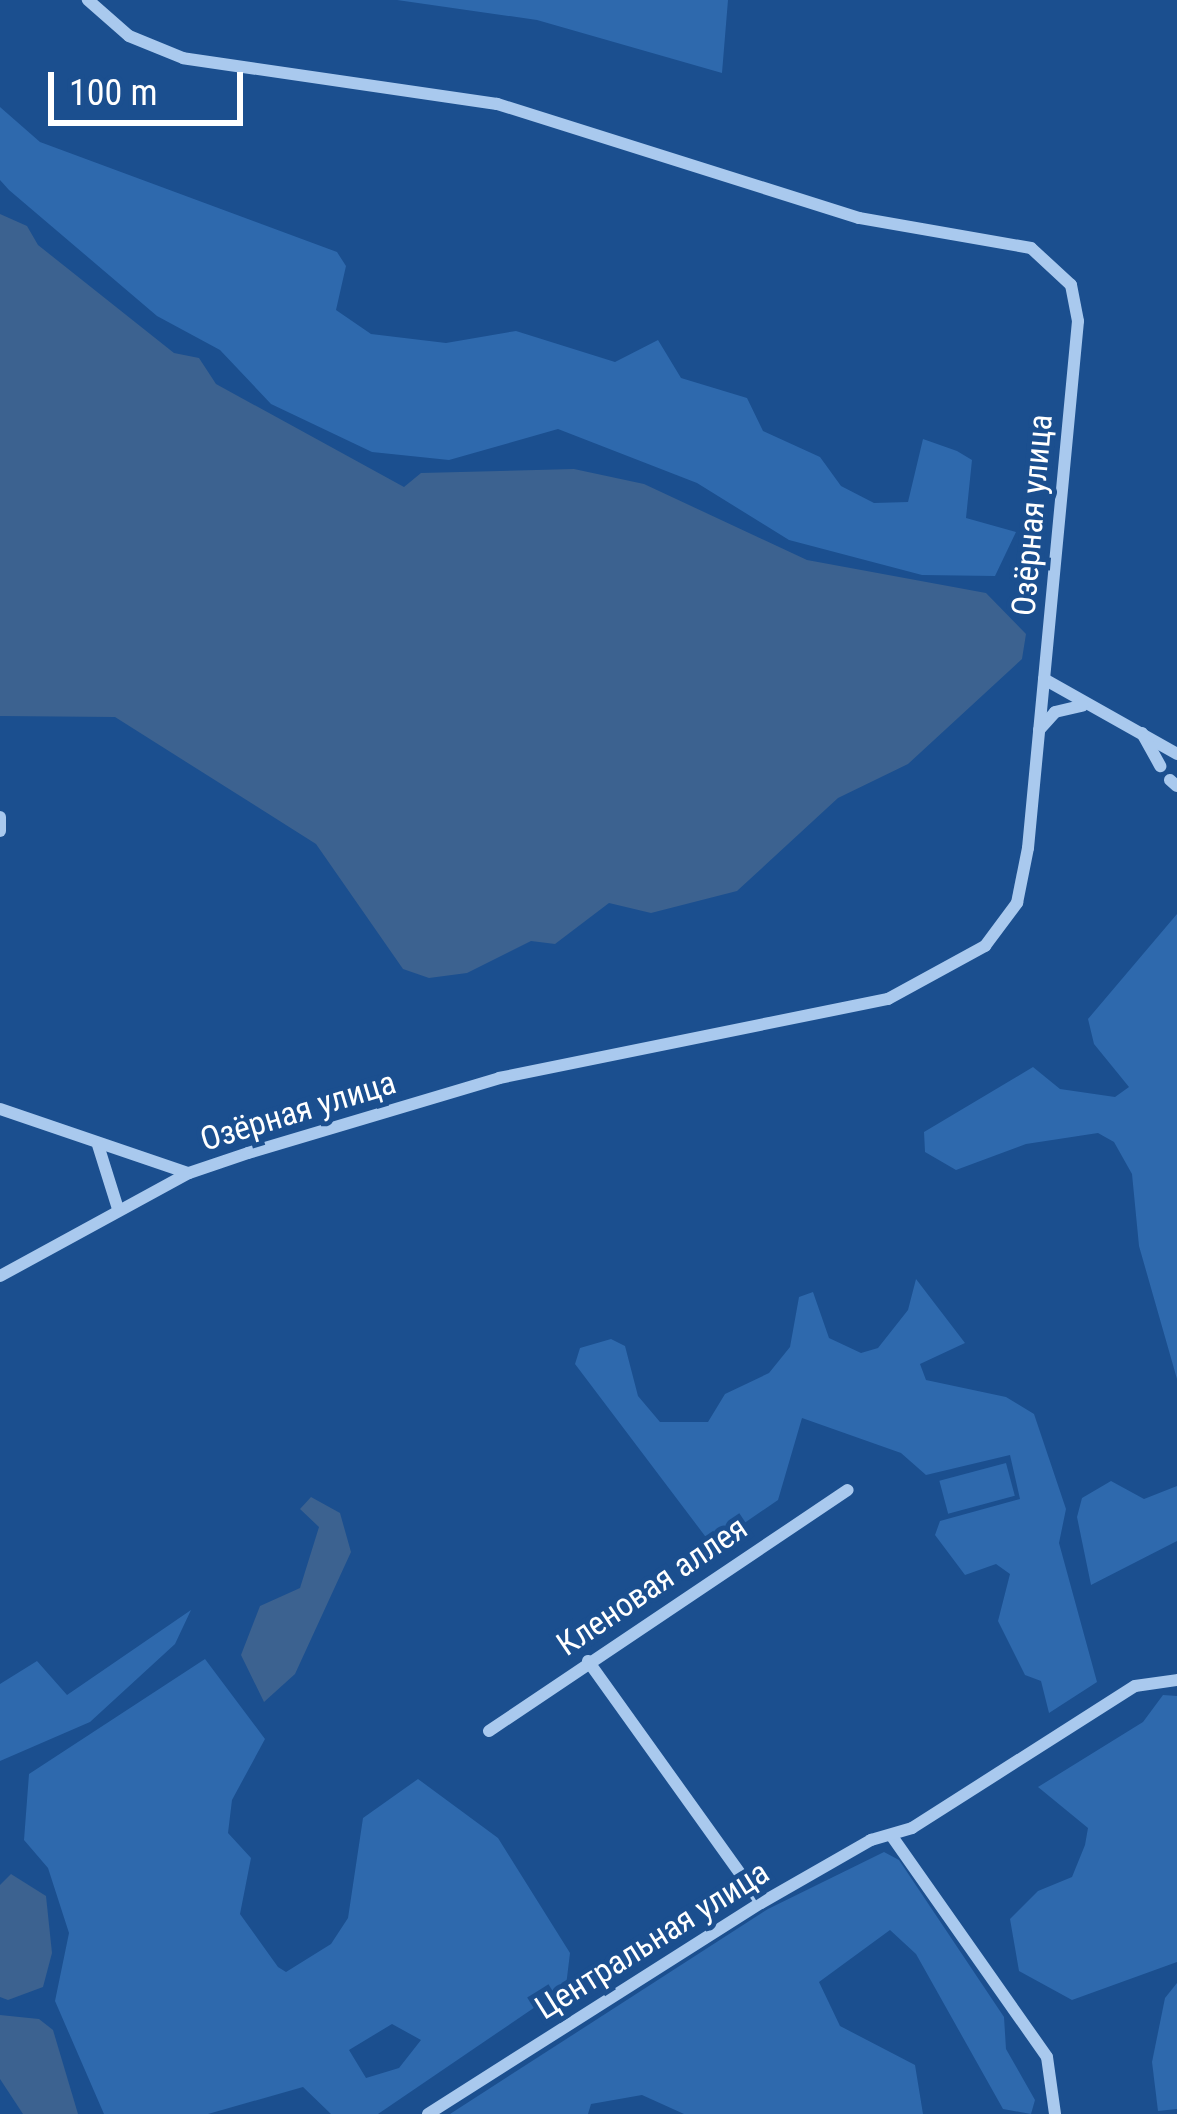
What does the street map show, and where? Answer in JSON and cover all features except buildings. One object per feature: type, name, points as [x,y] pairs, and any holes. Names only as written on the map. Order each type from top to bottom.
[{"type":"street","name":"Озёрная улица","points":[[0,1276],[189,1173],[499,1078],[704,1043],[925,986],[985,946],[1017,902],[1039,731],[1078,321],[1071,285],[1048,257],[1009,241],[859,218],[497,104],[183,58],[130,36],[88,0]]},
{"type":"street","points":[[1044,678],[1082,706],[1177,754]]},
{"type":"street","points":[[1039,731],[1054,712],[1082,706]]},
{"type":"street","points":[[1141,732],[1160,766]]},
{"type":"street","points":[[0,818],[0,830]]},
{"type":"street","name":"Озёрная улица","points":[[0,1109],[189,1173]]},
{"type":"street","points":[[98,1145],[118,1209]]},
{"type":"street","name":"Кленовая аллея","points":[[489,1731],[848,1490]]},
{"type":"street","points":[[588,1661],[761,1903]]},
{"type":"street","name":"Центральная улица","points":[[428,2114],[761,1903],[891,1834],[912,1828],[1135,1686],[1177,1680]]},
{"type":"street","points":[[891,1834],[1047,2057],[1055,2114]]},
{"type":"shaded area","points":[[397,0],[728,0],[722,73],[537,20]]},
{"type":"shaded area","points":[[0,107],[40,142],[337,252],[346,266],[336,310],[371,334],[446,343],[516,331],[615,362],[658,340],[681,378],[747,398],[763,431],[820,457],[841,486],[874,503],[908,502],[923,439],[957,451],[972,460],[966,518],[1016,532],[995,576],[922,575],[789,540],[697,483],[558,429],[449,460],[372,452],[271,404],[220,350],[157,316],[9,190],[0,180]]},
{"type":"shaded area","points":[[0,214],[27,226],[38,245],[174,353],[199,358],[216,384],[404,487],[421,473],[574,469],[644,484],[807,560],[986,593],[1026,634],[1022,659],[908,764],[838,798],[737,891],[651,913],[609,903],[555,944],[531,941],[467,973],[429,978],[403,969],[316,844],[115,717],[0,716]]},
{"type":"shaded area","points":[[1177,914],[1177,1379],[1139,1246],[1132,1174],[1114,1142],[1098,1133],[1026,1144],[956,1170],[925,1152],[924,1132],[1033,1067],[1060,1089],[1115,1097],[1129,1087],[1094,1044],[1088,1019]]},
{"type":"shaded area","points":[[916,1279],[965,1343],[920,1364],[926,1380],[1006,1397],[1034,1414],[1066,1509],[1059,1543],[1097,1682],[1049,1713],[1041,1681],[1025,1675],[998,1621],[1010,1574],[996,1564],[965,1575],[935,1535],[940,1521],[1020,1499],[1010,1455],[926,1475],[901,1453],[802,1418],[778,1500],[721,1539],[705,1536],[575,1364],[580,1348],[611,1339],[625,1346],[638,1396],[660,1422],[708,1422],[725,1394],[769,1373],[790,1347],[799,1297],[813,1292],[829,1338],[861,1353],[878,1348],[908,1310]]},
{"type":"shaded area","points":[[1006,1463],[1015,1496],[948,1514],[939,1481]]},
{"type":"shaded area","points":[[1111,1481],[1144,1499],[1177,1486],[1177,1541],[1091,1585],[1077,1517],[1082,1498]]},
{"type":"shaded area","points":[[311,1497],[340,1513],[351,1552],[295,1674],[264,1702],[241,1655],[260,1606],[300,1588],[319,1527],[300,1509]]},
{"type":"shaded area","points":[[191,1610],[175,1644],[90,1722],[0,1761],[0,1684],[37,1661],[67,1695]]},
{"type":"shaded area","points":[[205,1659],[265,1739],[232,1800],[228,1833],[251,1858],[240,1914],[278,1967],[286,1972],[331,1944],[348,1918],[363,1818],[418,1779],[498,1838],[570,1953],[566,1986],[378,2114],[331,2114],[303,2087],[208,2114],[104,2114],[55,2001],[69,1933],[48,1868],[24,1840],[29,1774]],"holes":[[[392,2024],[421,2040],[399,2068],[366,2078],[349,2050]]]},
{"type":"shaded area","points":[[1163,1695],[1177,1696],[1177,1962],[1072,2000],[1019,1971],[1010,1919],[1038,1891],[1072,1877],[1085,1845],[1088,1828],[1038,1787],[1143,1722]]},
{"type":"shaded area","points":[[884,1852],[899,1860],[1004,2017],[1006,2049],[1035,2100],[1031,2114],[1003,2109],[916,1954],[890,1930],[819,1982],[840,2026],[915,2065],[923,2114],[684,2114],[642,2095],[591,2104],[588,2114],[450,2114],[768,1909]]},
{"type":"shaded area","points":[[11,1874],[46,1896],[52,1953],[43,1987],[8,2000],[0,1997],[0,1885]]},
{"type":"shaded area","points":[[1177,1983],[1177,2109],[1158,2111],[1152,2062],[1165,1998]]},
{"type":"shaded area","points":[[0,2015],[39,2019],[53,2030],[78,2114],[23,2114],[0,2079]]}]
